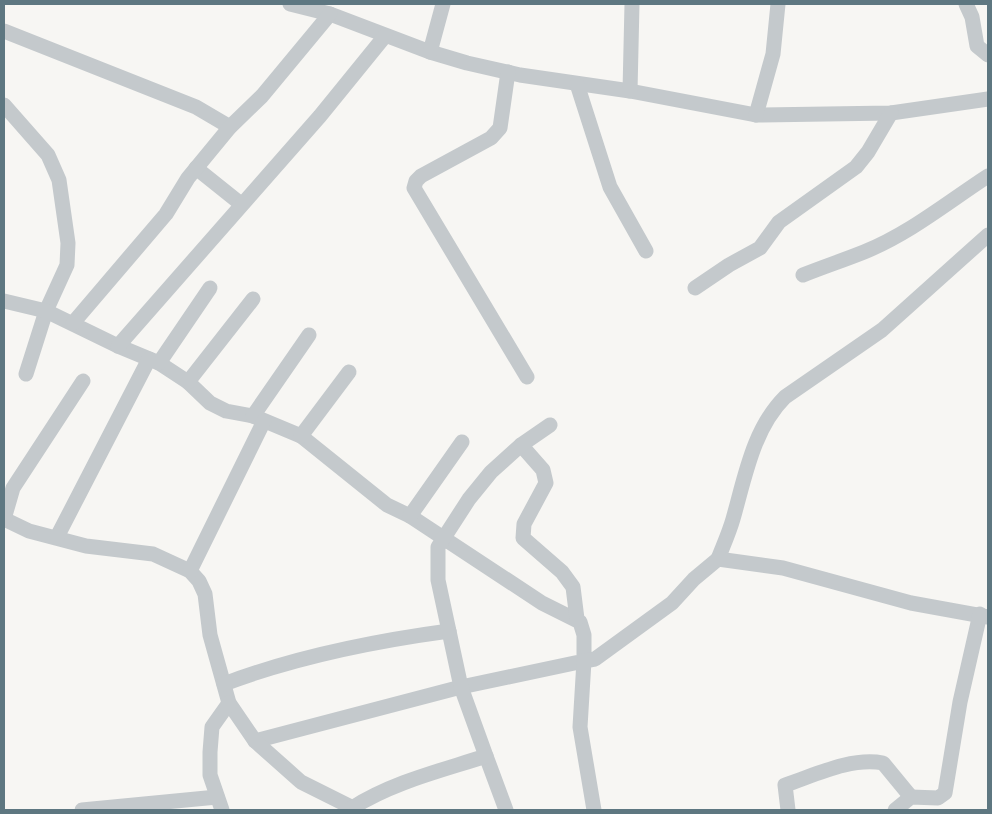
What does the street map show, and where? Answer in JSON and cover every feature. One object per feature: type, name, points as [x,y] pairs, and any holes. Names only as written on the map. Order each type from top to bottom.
[{"type":"street","points":[[290,4],[330,14],[430,52],[508,72],[630,91],[756,114],[891,113],[988,99]]},
{"type":"street","points":[[430,52],[443,4]]},
{"type":"street","points":[[630,91],[632,4]]},
{"type":"street","points":[[756,114],[775,47],[778,4]]},
{"type":"street","points":[[966,4],[972,17],[977,46],[988,55]]},
{"type":"street","points":[[73,324],[166,214],[196,168],[230,127],[262,96],[330,14]]},
{"type":"street","points":[[4,31],[196,107],[230,127]]},
{"type":"street","points":[[118,346],[320,116],[385,36]]},
{"type":"street","points":[[508,72],[500,128],[491,138],[421,176],[416,181],[414,188],[527,377]]},
{"type":"street","points":[[577,84],[610,187],[646,251]]},
{"type":"street","points":[[4,105],[48,155],[59,180],[68,243],[67,265],[46,311],[26,374]]},
{"type":"street","points":[[695,288],[729,265],[760,248],[779,222],[856,167],[868,152],[891,113]]},
{"type":"street","points":[[196,168],[241,204]]},
{"type":"street","points":[[803,275],[864,252],[895,236],[930,216],[988,176]]},
{"type":"street","points":[[255,741],[461,687],[596,659],[672,603],[694,579],[718,559],[732,522],[748,462],[774,408],[785,397],[882,330],[988,235]]},
{"type":"street","points":[[57,537],[154,361],[210,288]]},
{"type":"street","points":[[188,382],[253,299]]},
{"type":"street","points":[[4,301],[46,311],[118,346],[154,361],[188,382],[210,403],[226,411],[259,419],[301,436],[387,505],[410,516],[442,538],[473,555],[542,602],[580,622],[584,635],[580,727],[594,810]]},
{"type":"street","points":[[190,571],[259,419],[309,335]]},
{"type":"street","points":[[301,436],[349,372]]},
{"type":"street","points":[[83,382],[13,488],[4,519],[29,530],[109,551],[153,554],[190,571],[199,581],[205,594],[210,635],[230,704],[255,741],[287,772],[301,782],[354,809],[372,795],[412,779],[486,756]]},
{"type":"street","points":[[506,810],[461,687],[436,562],[438,547],[442,538],[469,499],[491,472],[521,445],[550,425]]},
{"type":"street","points":[[410,516],[462,442]]},
{"type":"street","points":[[521,445],[543,470],[546,482],[524,524],[523,538],[562,572],[573,588],[576,619]]},
{"type":"street","points":[[718,559],[783,568],[911,603],[984,615],[960,702],[945,793],[938,798],[911,797],[895,810]]},
{"type":"street","points":[[224,684],[381,641],[449,631]]},
{"type":"street","points":[[82,810],[220,803],[210,775],[212,728],[230,704]]},
{"type":"street","points":[[788,810],[785,785],[839,767],[868,760],[882,763],[911,797]]}]
